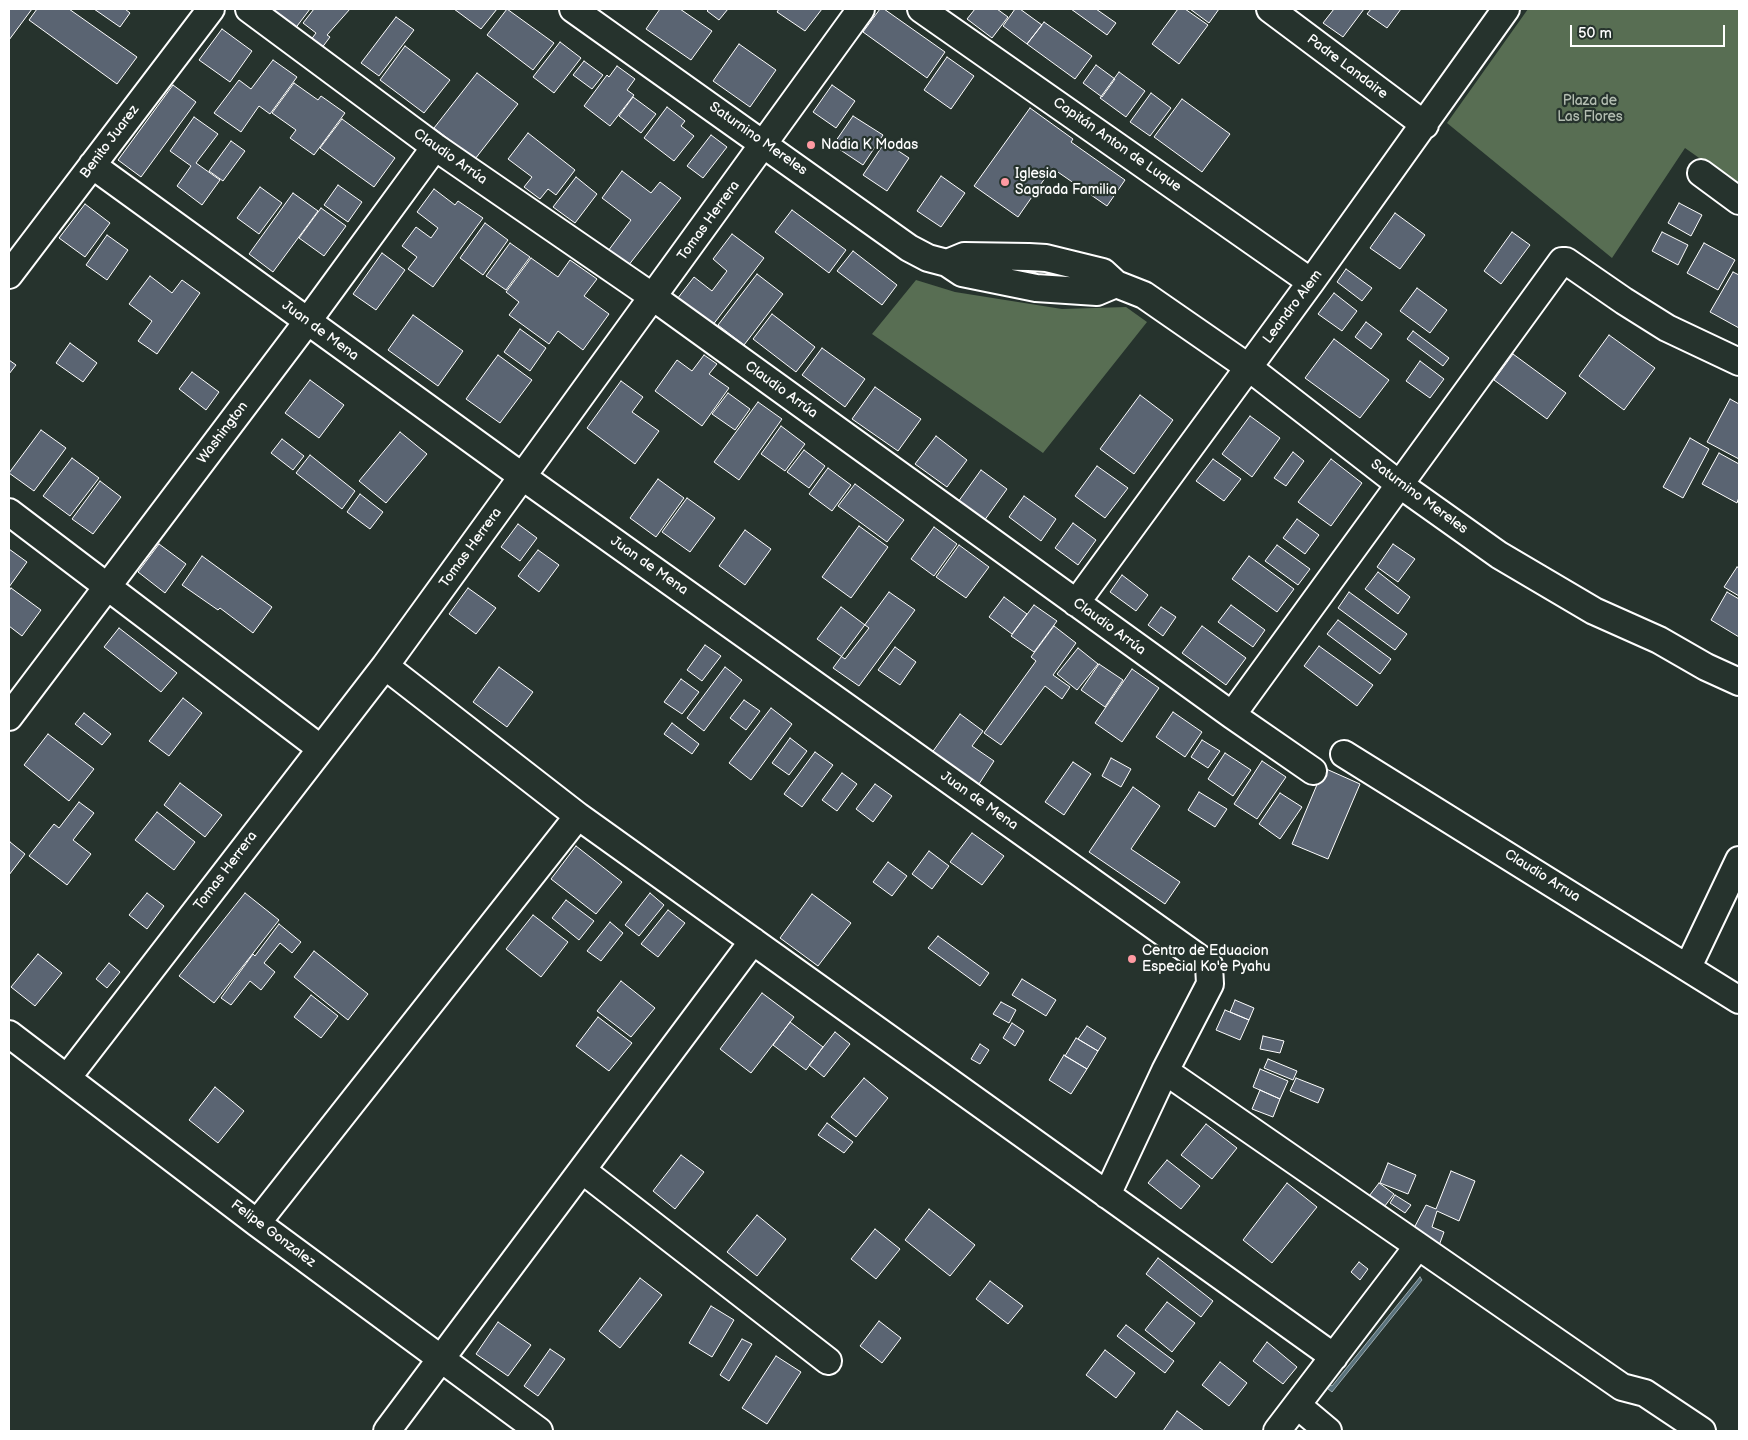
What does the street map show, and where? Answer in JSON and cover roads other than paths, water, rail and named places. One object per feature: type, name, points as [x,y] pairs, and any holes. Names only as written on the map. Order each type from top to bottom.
[{"type":"street","name":"Benito Juarez","points":[[9,275],[211,9]]},
{"type":"street","name":"Claudio Arrúa","points":[[249,9],[435,147],[653,297],[1076,603],[1313,771]]},
{"type":"street","name":"Saturnino Mereles","points":[[573,9],[765,143],[908,248],[928,258],[947,263],[962,273],[1036,288],[1097,292],[1116,284],[1144,295],[1248,367],[1399,484],[1499,555],[1586,606],[1659,640],[1706,667],[1739,682]]},
{"type":"street","name":"Tomas Herrera","points":[[67,1078],[385,666],[861,9]]},
{"type":"street","name":"Capitán Anton de Luque","points":[[921,9],[1311,282]]},
{"type":"street","name":"Padre Landaire","points":[[1270,9],[1425,124]]},
{"type":"street","name":"Leandro Alem","points":[[1076,603],[1311,282],[1506,9]]},
{"type":"street","name":"Washington","points":[[9,717],[307,322],[435,147]]},
{"type":"street","name":"Juan de Mena","points":[[92,165],[523,477],[1209,965],[1210,984],[1165,1071]]},
{"type":"street","points":[[1701,173],[1739,201]]},
{"type":"street","points":[[1232,715],[1564,260],[1668,328],[1739,362]]},
{"type":"street","points":[[9,512],[320,748]]},
{"type":"street","points":[[385,666],[578,816],[1334,1357]]},
{"type":"street","name":"Claudio Arrua","points":[[1344,754],[1739,1000]]},
{"type":"street","points":[[257,1223],[578,816]]},
{"type":"street","points":[[1688,967],[1739,860]]},
{"type":"street","points":[[387,1431],[753,941]]},
{"type":"street","name":"Felipe Gonzalez","points":[[9,1034],[257,1223],[539,1431]]},
{"type":"street","points":[[1107,1195],[1165,1071],[1622,1386],[1645,1393],[1702,1431]]},
{"type":"street","points":[[582,1170],[828,1361]]},
{"type":"street","points":[[1277,1431],[1418,1246]]},
{"type":"street","points":[[1622,1386],[1635,1404],[1671,1431]]},
{"type":"street","points":[[1297,1405],[1328,1431]]},
{"type":"water","points":[[1420,1277],[1422,1280],[1332,1392],[1323,1385],[1325,1382],[1332,1386]]},
{"type":"place","name":"Nadia K Modas","points":[[811,145]]},
{"type":"place","name":"Iglesia Sagrada Familia","points":[[1005,182]]},
{"type":"place","name":"Centro de Eduacion Especial Ko'e Pyahu","points":[[1132,959]]},
{"type":"park label","name":"Plaza de Las Flores","points":[[1590,109]]}]
